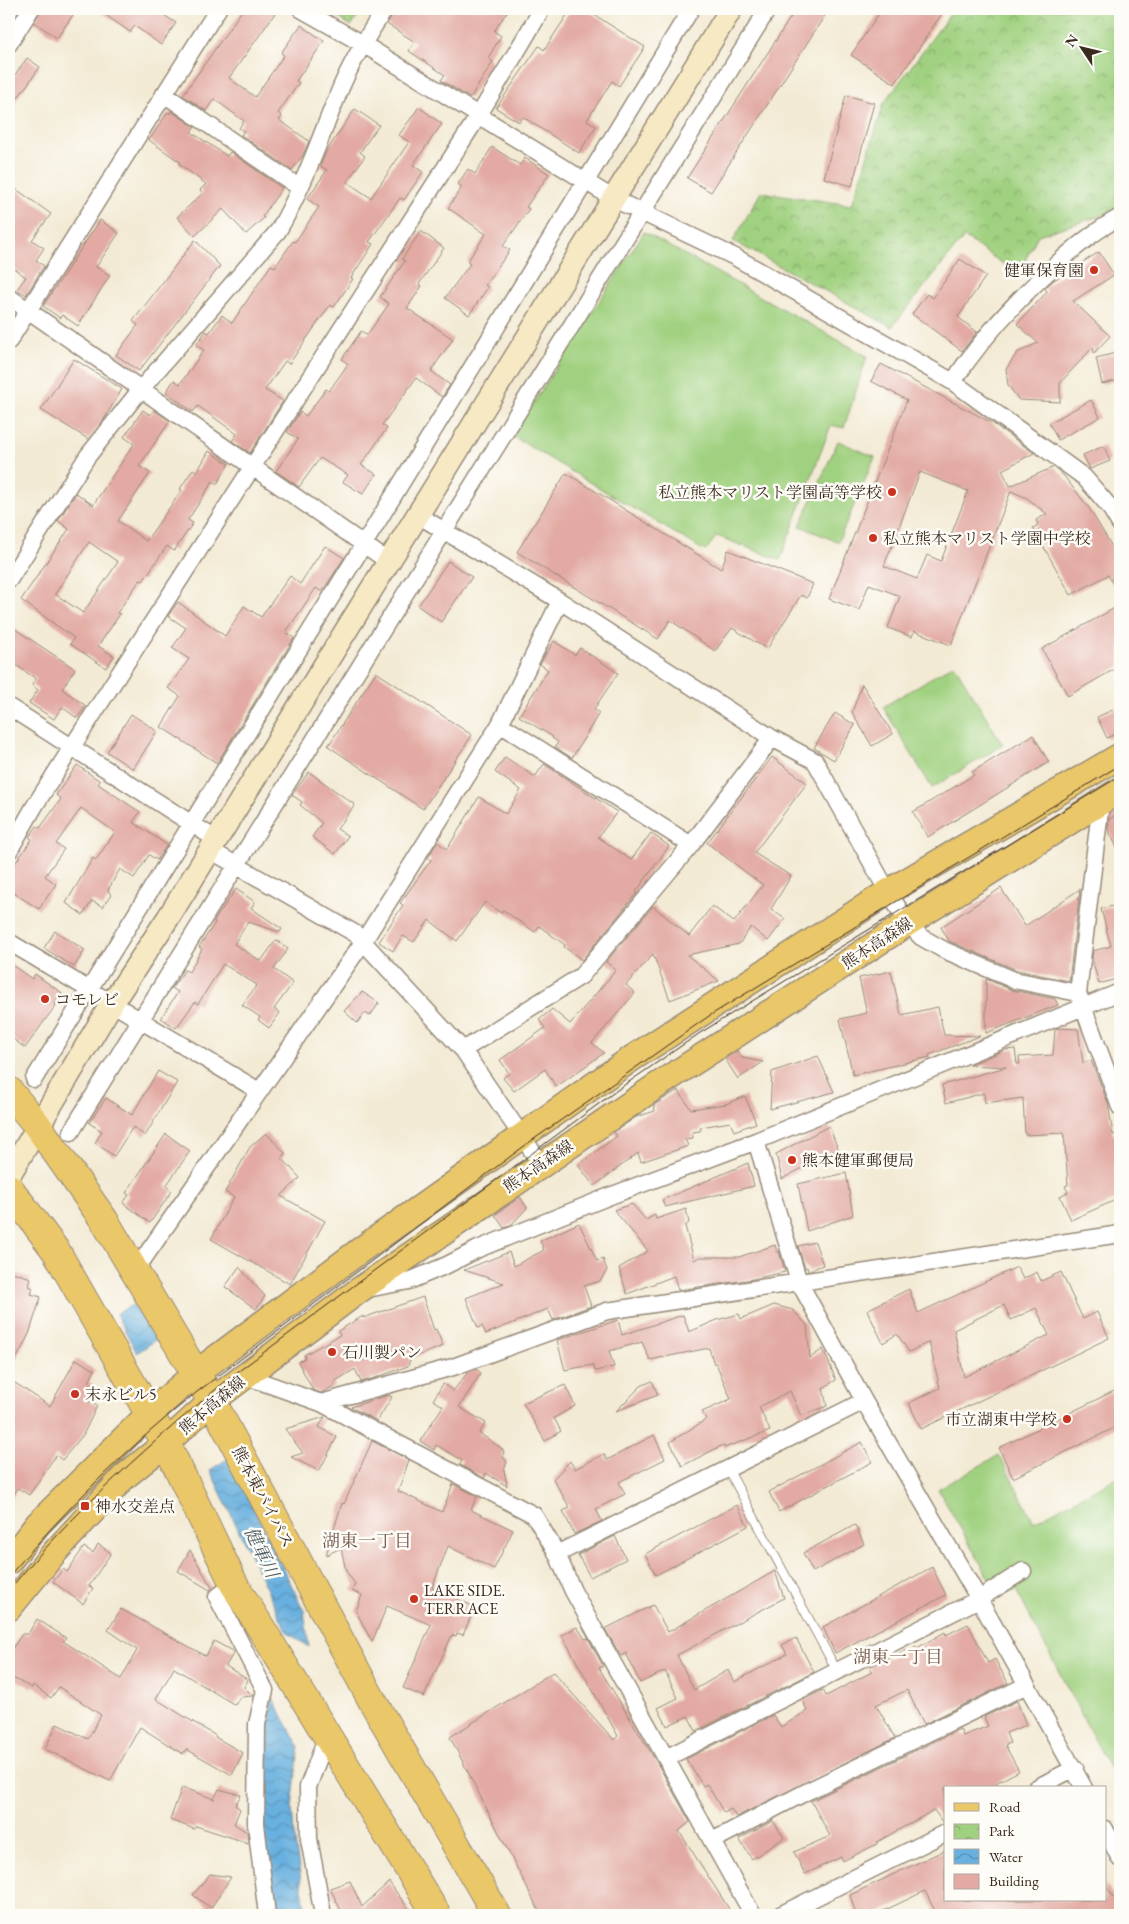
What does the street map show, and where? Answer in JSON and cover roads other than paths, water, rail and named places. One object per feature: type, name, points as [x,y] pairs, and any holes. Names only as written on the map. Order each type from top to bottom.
[{"type":"highway","name":"熊本東バイパス","points":[[9,1091],[37,1125],[104,1220],[212,1401],[373,1702],[497,1915]]},
{"type":"highway","points":[[9,1188],[56,1251],[166,1443],[234,1584],[437,1915]]},
{"type":"main road","name":"熊本高森線","points":[[9,1561],[38,1524],[148,1414],[196,1374],[362,1249],[631,1059],[888,892],[1120,756]]},
{"type":"main road","name":"熊本高森線","points":[[9,1608],[54,1552],[124,1477],[166,1443],[212,1401],[358,1291],[652,1089],[908,923],[1110,796]]},
{"type":"street","points":[[9,44],[31,9]]},
{"type":"street","points":[[9,341],[218,9]]},
{"type":"street","points":[[301,9],[479,115],[614,199],[735,256],[953,382],[1084,477],[1109,506],[1120,524]]},
{"type":"street","points":[[9,580],[87,457],[141,388],[278,231],[294,204],[343,84],[362,44],[385,9]]},
{"type":"street","points":[[9,851],[34,807],[251,466],[479,115],[542,9]]},
{"type":"street","points":[[34,1079],[691,9]]},
{"type":"street","points":[[9,1175],[37,1125],[112,1003],[168,918],[731,9]]},
{"type":"street","points":[[71,1132],[238,866],[768,9]]},
{"type":"street","points":[[164,94],[300,188]]},
{"type":"street","points":[[953,382],[985,337],[1024,293],[1074,248],[1120,217]]},
{"type":"street","points":[[9,297],[389,562]]},
{"type":"street","points":[[418,515],[560,601],[772,738],[815,761],[888,892],[908,923],[921,937],[944,950],[1014,980],[1081,1000]]},
{"type":"street","points":[[135,1271],[363,942],[500,724],[560,601]]},
{"type":"street","points":[[9,707],[192,823],[213,845],[238,866],[356,934],[463,1050],[541,1164]]},
{"type":"street","points":[[500,724],[691,844]]},
{"type":"street","points":[[463,1050],[581,976],[691,844],[772,738]]},
{"type":"street","points":[[1110,796],[1081,1000],[1120,1107]]},
{"type":"street","points":[[9,942],[259,1091]]},
{"type":"street","points":[[358,1291],[409,1281],[487,1246],[610,1196],[756,1141],[1081,1000],[1120,992]]},
{"type":"street","points":[[756,1141],[799,1282],[864,1401],[979,1599],[1075,1768],[1083,1786]]},
{"type":"street","points":[[321,1403],[453,1367],[607,1311],[1120,1234]]},
{"type":"street","points":[[245,1376],[321,1403],[534,1515],[557,1554],[573,1590],[753,1915]]},
{"type":"street","points":[[557,1554],[864,1401]]},
{"type":"street","points":[[666,1758],[979,1599],[1023,1571]]},
{"type":"street","points":[[234,1584],[217,1597],[265,1690],[257,1724],[256,1824],[266,1915]]},
{"type":"street","points":[[712,1841],[808,1791],[1027,1685]]},
{"type":"street","points":[[323,1915],[309,1839],[308,1787],[327,1736]]},
{"type":"street","points":[[1040,1786],[1075,1768]]},
{"type":"street","points":[[1106,1831],[1120,1859]]},
{"type":"street","points":[[780,1915],[944,1833]]},
{"type":"lane","points":[[728,1469],[838,1671]]},
{"type":"water","points":[[134,1304],[157,1339],[137,1353],[116,1314]]},
{"type":"water","name":"健軍川","points":[[229,1458],[304,1611],[309,1647],[287,1632],[210,1470]]},
{"type":"water","points":[[272,1697],[299,1746],[292,1808],[306,1915],[278,1915],[265,1846],[262,1808]]},
{"type":"tram line","points":[[9,1576],[75,1503],[171,1413],[527,1144],[709,1016],[1120,765]]},
{"type":"tram line","points":[[9,1590],[60,1532],[115,1478],[232,1376],[620,1088],[700,1033],[1120,776]]},
{"type":"place","name":"健軍保育園","points":[[1094,270]]},
{"type":"place","name":"私立熊本マリスト学園高等学校","points":[[892,492]]},
{"type":"place","name":"私立熊本マリスト学園中学校","points":[[873,538]]},
{"type":"place","name":"コモレビ","points":[[45,999]]},
{"type":"place","name":"熊本健軍郵便局","points":[[792,1160]]},
{"type":"place","name":"石川製パン","points":[[332,1352]]},
{"type":"place","name":"末永ビル5","points":[[75,1394]]},
{"type":"place","name":"市立湖東中学校","points":[[1067,1419]]},
{"type":"place","name":"神水交差点","points":[[85,1506]]},
{"type":"place","name":"LAKE SIDE. TERRACE","points":[[414,1599]]},
{"type":"district","name":"湖東一丁目","points":[[367,1540]]},
{"type":"district","name":"湖東一丁目","points":[[898,1656]]}]
